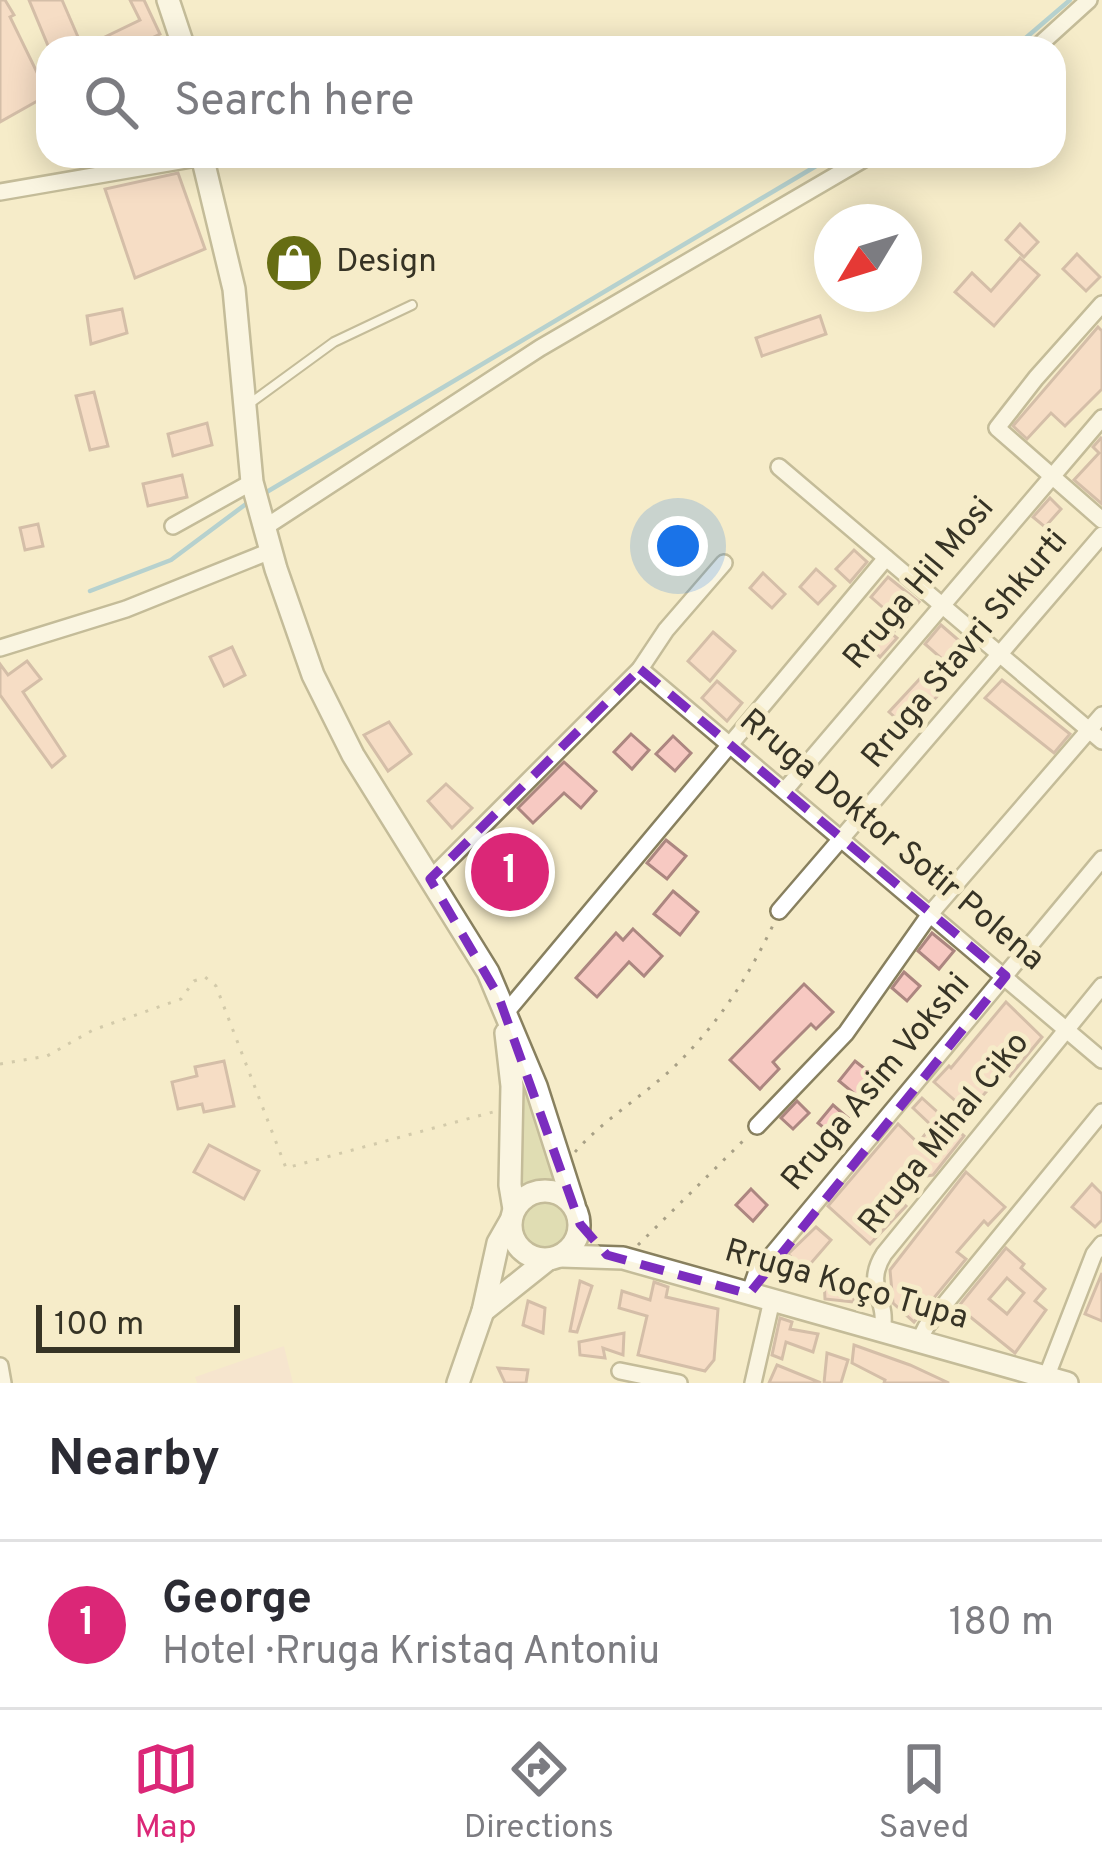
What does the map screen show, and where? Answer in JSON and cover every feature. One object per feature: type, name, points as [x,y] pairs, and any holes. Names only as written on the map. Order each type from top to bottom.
[{"type":"street","points":[[168,0],[180,36]]},
{"type":"street","points":[[1049,36],[1089,0]]},
{"type":"street","points":[[0,192],[135,168]]},
{"type":"street","points":[[205,168],[234,289],[252,482],[313,675],[353,754],[476,947],[536,1086],[577,1215],[572,1248],[483,1311]]},
{"type":"street","points":[[265,518],[540,348],[848,168]]},
{"type":"street","points":[[1102,304],[998,428],[1102,520]]},
{"type":"street","name":"Rruga Hil Mosi","points":[[785,790],[1102,418]]},
{"type":"street","points":[[779,467],[1095,735]]},
{"type":"street","points":[[172,526],[252,482]]},
{"type":"street","name":"Rruga Stavri Shkurti","points":[[779,911],[1102,536]]},
{"type":"street","points":[[0,648],[126,609],[273,550]]},
{"type":"street","points":[[554,1258],[533,1257],[512,1236],[512,1107],[504,1015],[886,557]]},
{"type":"street","points":[[430,879],[640,668],[666,629],[724,563]]},
{"type":"street","name":"Rruga Doktor Sotir Polena","points":[[640,668],[1102,1060]]},
{"type":"street","points":[[757,1126],[845,1033],[930,914],[1095,735],[1102,715]]},
{"type":"street","name":"Rruga Asim Vokshi","points":[[748,1294],[756,1274],[1102,859]]},
{"type":"street","name":"Rruga Mihal Ciko","points":[[882,1331],[884,1318],[873,1280],[884,1254],[1102,986]]},
{"type":"street","points":[[919,1341],[1102,1112]]},
{"type":"street","points":[[458,1383],[483,1311],[498,1244],[512,1216],[536,1191],[563,1195],[615,1256]]},
{"type":"street","points":[[1057,1381],[1102,1244]]},
{"type":"street","name":"Rruga Koço Tupa","points":[[554,1258],[615,1256],[1057,1381]]},
{"type":"street","points":[[753,1383],[772,1300]]},
{"type":"street","points":[[0,1366],[3,1383]]},
{"type":"street","points":[[620,1371],[679,1383]]},
{"type":"lane","points":[[242,408],[334,342],[412,304]]},
{"type":"path","points":[[562,1167],[594,1130],[671,1070],[724,1014],[779,911]]},
{"type":"path","points":[[0,1064],[47,1056],[93,1030],[181,999],[194,981],[205,977],[216,986],[286,1168],[512,1107]]},
{"type":"path","points":[[615,1256],[676,1211],[757,1126]]},
{"type":"highlighted area","points":[[640,669],[1006,976],[749,1294],[607,1255],[580,1224],[498,995],[430,879]]},
{"type":"shaded area","points":[[284,1346],[293,1383],[197,1383],[195,1377]]},
{"type":"green space","points":[[522,1080],[559,1182],[537,1182],[519,1194]]},
{"type":"green space","points":[[545,1198],[562,1206],[570,1223],[562,1240],[545,1248],[528,1240],[520,1223],[528,1206]]},
{"type":"building","points":[[0,0],[5,0],[36,70],[36,102],[0,122]]},
{"type":"building","points":[[29,0],[62,0],[78,36],[44,36]]},
{"type":"building","points":[[130,0],[144,0],[160,34],[107,36],[140,20]]},
{"type":"building","points":[[178,173],[205,249],[135,278],[105,189]]},
{"type":"building","points":[[1020,224],[1038,242],[1024,257],[1006,240]]},
{"type":"building","points":[[1077,254],[1100,277],[1086,291],[1063,269]]},
{"type":"building","points":[[1020,258],[1039,275],[994,326],[955,292],[972,273],[991,291]]},
{"type":"building","points":[[122,309],[127,333],[91,344],[87,316]]},
{"type":"building","points":[[820,316],[826,334],[762,356],[756,338]]},
{"type":"building","points":[[1098,327],[1102,331],[1102,389],[1065,426],[1051,413],[1027,439],[1013,426]]},
{"type":"building","points":[[94,392],[108,446],[90,450],[76,396]]},
{"type":"building","points":[[207,423],[212,445],[173,456],[168,434]]},
{"type":"building","points":[[1101,438],[1102,504],[1074,480],[1099,453],[1093,447]]},
{"type":"building","points":[[182,475],[187,497],[148,506],[143,484]]},
{"type":"building","points":[[1050,498],[1061,509],[1045,527],[1033,517]]},
{"type":"building","points":[[38,524],[43,546],[25,550],[20,528]]},
{"type":"building","points":[[854,550],[867,562],[850,582],[836,569]]},
{"type":"building","points":[[816,569],[835,586],[818,604],[800,587]]},
{"type":"building","points":[[763,573],[785,594],[772,608],[750,588]]},
{"type":"building","points":[[888,577],[919,602],[880,657],[862,640],[888,612],[871,597]]},
{"type":"building","points":[[941,625],[971,651],[944,683],[947,686],[907,728],[889,712],[940,657],[925,644]]},
{"type":"building","points":[[713,632],[735,651],[710,681],[688,661]]},
{"type":"building","points":[[232,647],[245,675],[224,686],[210,657]]},
{"type":"building","points":[[27,661],[41,679],[23,692],[65,756],[52,767],[0,695],[0,664],[8,675]]},
{"type":"building","points":[[1002,680],[1070,734],[1054,753],[985,698]]},
{"type":"building","points":[[717,681],[742,703],[727,721],[702,698]]},
{"type":"building","points":[[389,722],[411,754],[388,771],[364,735]]},
{"type":"building","points":[[631,734],[649,750],[632,769],[614,752]]},
{"type":"building","points":[[673,736],[691,753],[675,771],[656,754]]},
{"type":"building","points":[[564,762],[596,791],[581,808],[564,793],[533,823],[518,808]]},
{"type":"building","points":[[446,784],[472,808],[452,828],[428,801]]},
{"type":"building","points":[[666,840],[686,856],[667,879],[647,863]]},
{"type":"building","points":[[510,844],[527,852],[535,869],[527,886],[510,894],[493,886],[485,869],[493,852]]},
{"type":"building","points":[[673,891],[698,912],[680,935],[654,914]]},
{"type":"building","points":[[633,929],[662,956],[644,976],[629,962],[597,997],[576,978],[616,933],[623,940]]},
{"type":"building","points":[[932,933],[954,951],[939,969],[918,951]]},
{"type":"building","points":[[904,972],[920,986],[907,1001],[892,988]]},
{"type":"building","points":[[804,984],[833,1012],[816,1029],[811,1024],[773,1062],[779,1069],[760,1089],[730,1060]]},
{"type":"building","points":[[1006,1002],[1042,1037],[1010,1076],[1005,1071],[968,1112],[934,1082]]},
{"type":"building","points":[[224,1061],[234,1106],[204,1112],[202,1104],[178,1109],[172,1082],[197,1076],[195,1067]]},
{"type":"building","points":[[855,1061],[879,1080],[862,1100],[839,1081]]},
{"type":"building","points":[[922,1098],[964,1136],[933,1175],[921,1171],[897,1198],[906,1206],[870,1244],[828,1206],[898,1124],[918,1143],[932,1126],[913,1108]]},
{"type":"building","points":[[797,1101],[809,1113],[793,1129],[781,1118]]},
{"type":"building","points":[[833,1105],[848,1118],[834,1136],[818,1123]]},
{"type":"building","points":[[209,1145],[259,1171],[244,1199],[194,1172]]},
{"type":"building","points":[[966,1172],[1005,1207],[988,1225],[984,1221],[957,1252],[966,1259],[914,1322],[893,1303],[890,1270]]},
{"type":"building","points":[[1092,1184],[1102,1194],[1102,1220],[1095,1227],[1072,1207]]},
{"type":"building","points":[[751,1189],[767,1205],[753,1221],[736,1205]]},
{"type":"building","points":[[816,1227],[831,1240],[805,1270],[788,1254]]},
{"type":"building","points":[[1006,1248],[1045,1289],[1035,1301],[1046,1310],[1015,1353],[958,1307]],"holes":[[[1007,1278],[1024,1293],[1007,1314],[989,1299]]]},
{"type":"building","points":[[1102,1273],[1102,1321],[1085,1314]]},
{"type":"building","points":[[853,1279],[854,1302],[825,1299],[824,1280]]},
{"type":"building","points":[[580,1281],[592,1286],[577,1332],[570,1331]]},
{"type":"building","points":[[654,1282],[668,1287],[666,1297],[718,1309],[714,1360],[705,1371],[638,1355],[647,1316],[619,1308],[622,1291],[650,1300]]},
{"type":"building","points":[[528,1301],[545,1308],[543,1333],[523,1325]]},
{"type":"building","points":[[780,1318],[792,1322],[790,1329],[818,1334],[813,1352],[786,1342],[782,1359],[772,1355]]},
{"type":"building","points":[[624,1333],[623,1355],[603,1348],[605,1358],[580,1355],[579,1342]]},
{"type":"building","points":[[854,1345],[949,1383],[884,1383],[852,1363]]},
{"type":"building","points":[[827,1353],[848,1360],[841,1383],[824,1383]]},
{"type":"building","points":[[777,1365],[821,1383],[769,1383]]},
{"type":"building","points":[[498,1368],[528,1370],[526,1383],[505,1383]]},
{"type":"waterway","points":[[1028,36],[1070,0]]},
{"type":"waterway","points":[[265,493],[813,168]]},
{"type":"waterway","points":[[90,591],[171,560],[250,501]]},
{"type":"place","name":"Design","points":[[294,263]]},
{"type":"place","name":"George","points":[[510,872]]}]
